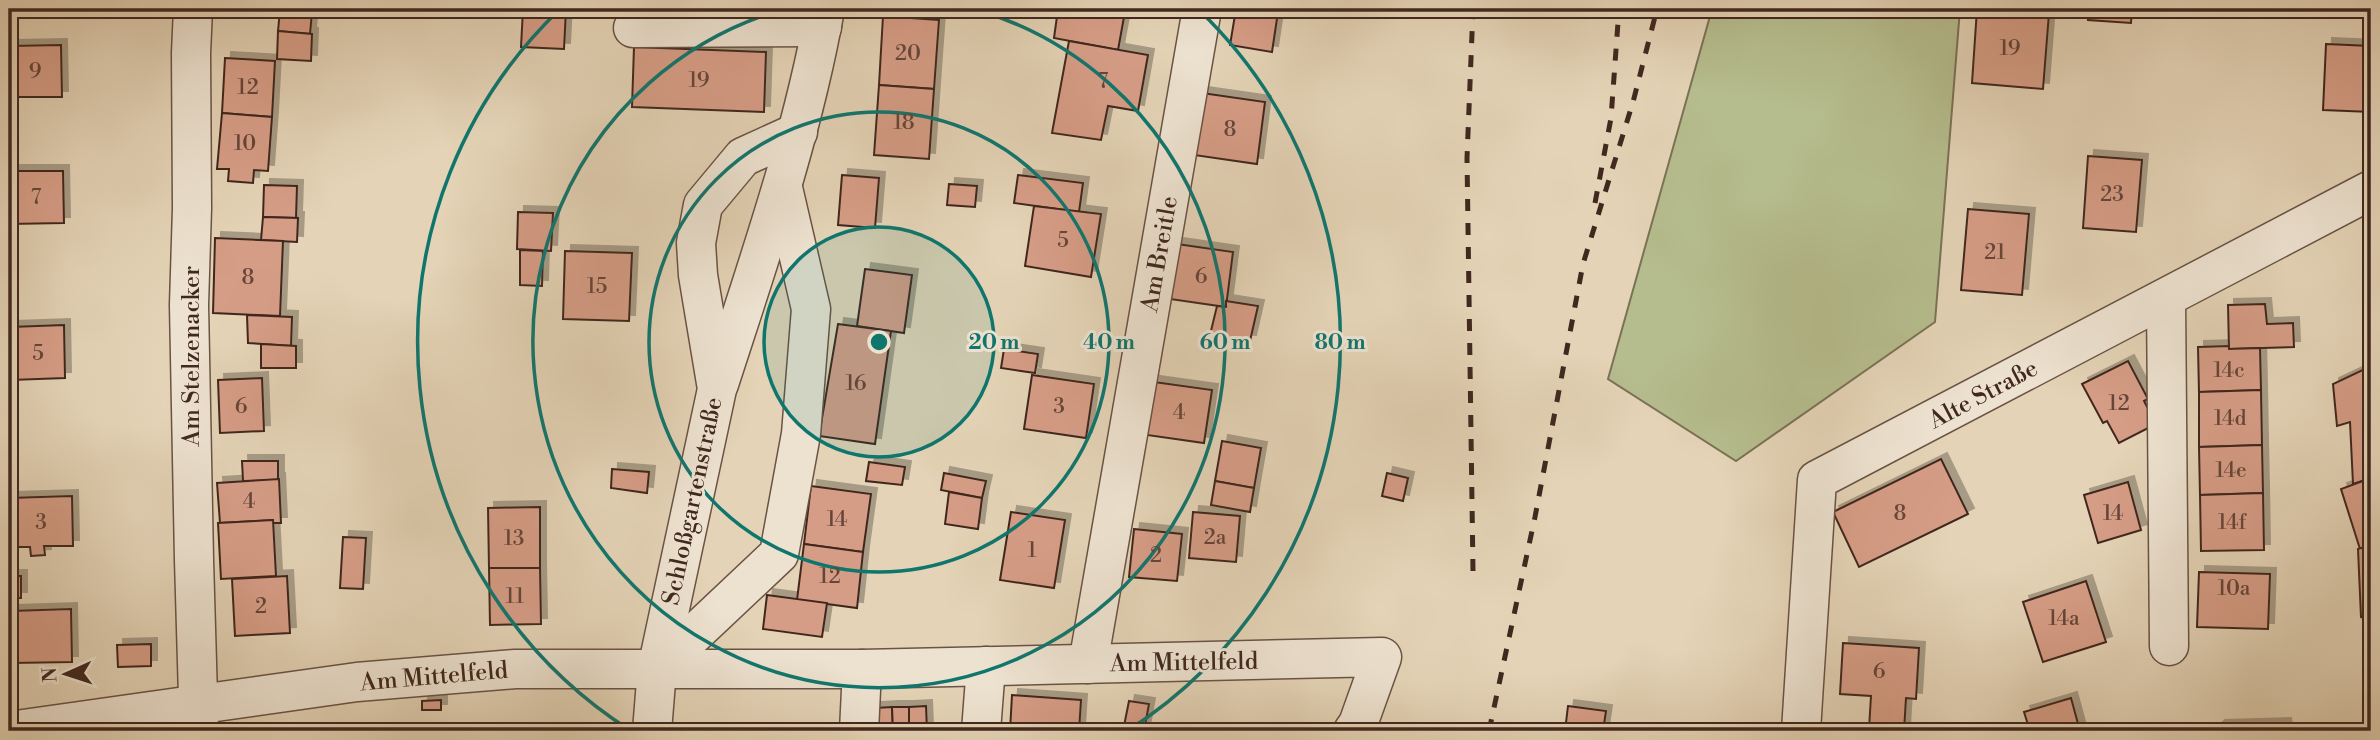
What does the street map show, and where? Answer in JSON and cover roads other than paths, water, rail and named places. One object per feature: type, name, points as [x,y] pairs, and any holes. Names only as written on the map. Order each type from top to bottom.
[{"type":"street","name":"Am Stelzenacker","points":[[193,9],[189,305],[199,718]]},
{"type":"street","name":"Am Breitle","points":[[1088,664],[1202,9]]},
{"type":"street","name":"Schloßgartenstraße","points":[[633,28],[823,18],[783,188],[811,309],[801,434],[779,554],[657,669]]},
{"type":"street","name":"Schloßgartenstraße","points":[[652,731],[657,669],[717,389],[698,275],[696,243],[703,205],[743,157],[798,132]]},
{"type":"street","points":[[717,389],[783,188]]},
{"type":"street","name":"Alte Straße","points":[[1801,731],[1817,480],[2371,190]]},
{"type":"street","points":[[2166,298],[2169,646]]},
{"type":"street","name":"Am Mittelfeld","points":[[9,731],[199,718],[356,682],[515,668],[862,669],[1382,657],[1358,724],[1353,731]]},
{"type":"street","points":[[981,731],[986,666]]},
{"type":"street","points":[[859,731],[862,669]]},
{"type":"railway","points":[[1473,9],[1467,158],[1473,571]]},
{"type":"railway","points":[[1595,203],[1611,118],[1619,9]]},
{"type":"railway","points":[[1489,731],[1535,517],[1583,264],[1633,102],[1657,9]]}]
